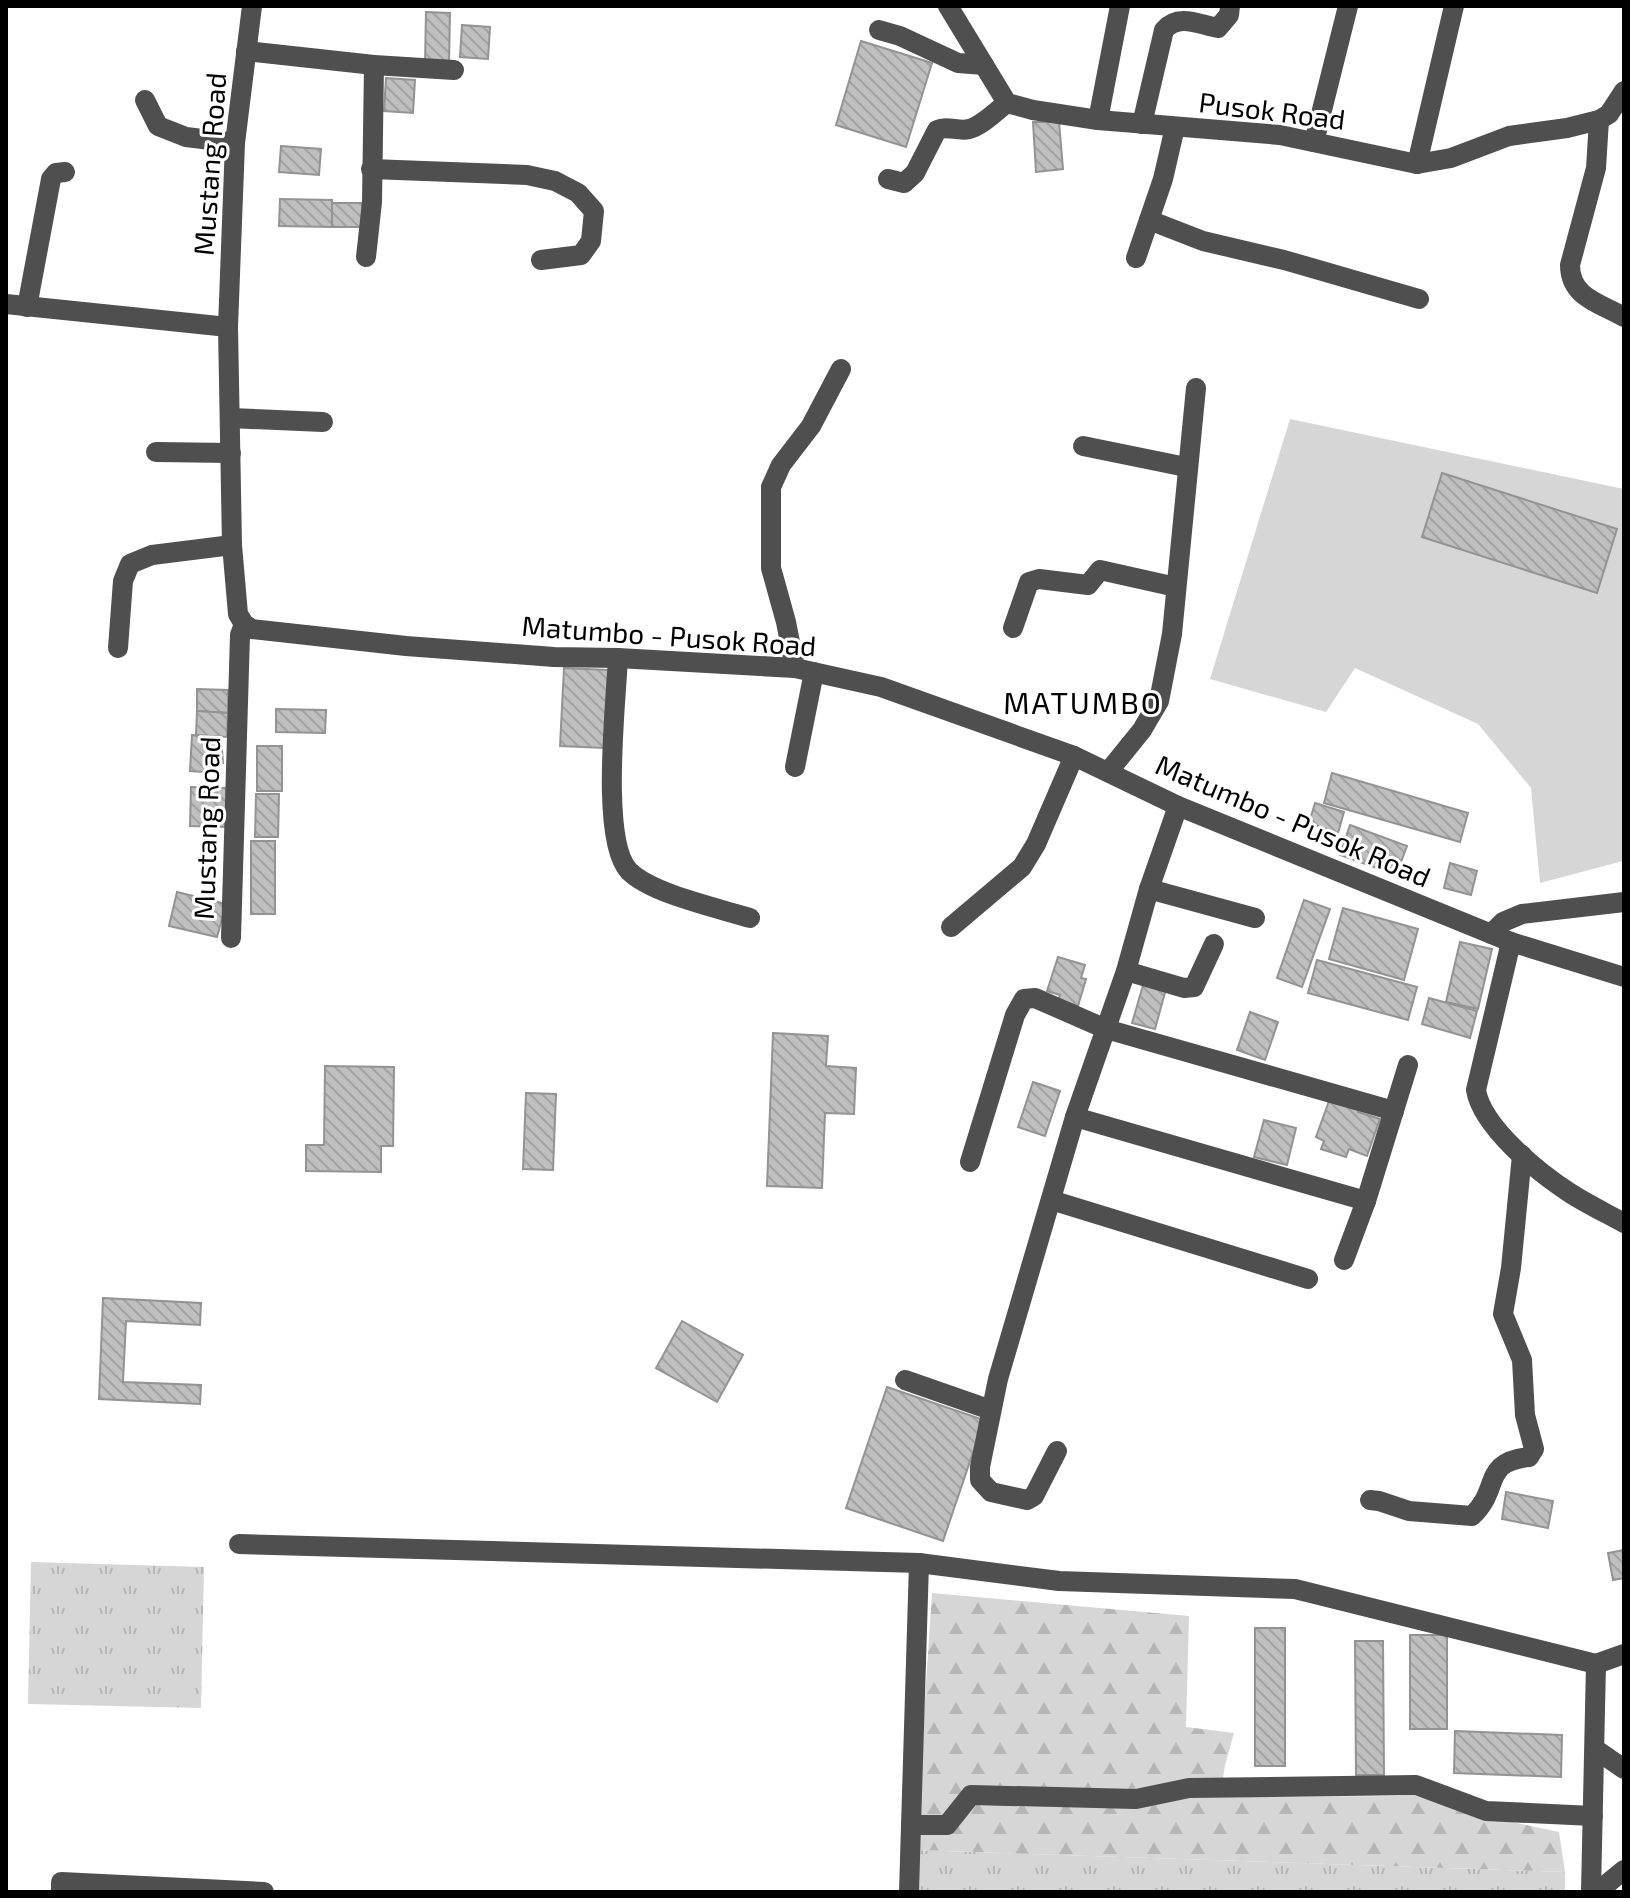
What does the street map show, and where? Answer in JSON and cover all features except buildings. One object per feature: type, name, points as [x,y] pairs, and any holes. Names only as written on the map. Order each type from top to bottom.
[{"type":"street","name":"Mustang Road","points":[[228,327],[235,143],[252,6]]},
{"type":"street","points":[[888,179],[904,183],[915,173],[937,130],[944,127],[973,129],[1007,103],[948,6]]},
{"type":"street","points":[[1098,120],[1120,6]]},
{"type":"street","points":[[1142,124],[1164,30],[1170,23],[1182,21],[1218,28],[1229,15],[1230,6]]},
{"type":"street","points":[[1314,142],[1348,6]]},
{"type":"street","points":[[1417,164],[1454,6]]},
{"type":"street","points":[[879,30],[900,36],[958,63],[984,65]]},
{"type":"street","points":[[246,51],[454,70]]},
{"type":"street","points":[[366,257],[372,202],[374,65]]},
{"type":"street","points":[[1624,91],[1609,114],[1599,120],[1596,168],[1570,265],[1570,280],[1582,295],[1624,317]]},
{"type":"street","points":[[145,100],[158,126],[186,137],[235,143]]},
{"type":"street","name":"Pusok Road","points":[[1007,103],[1098,120],[1280,135],[1417,164],[1451,158],[1509,136],[1599,120]]},
{"type":"street","points":[[1136,258],[1163,179],[1175,127]]},
{"type":"street","points":[[371,169],[527,175],[555,181],[578,193],[594,211],[591,241],[581,255],[541,260]]},
{"type":"street","points":[[27,307],[50,182],[56,173],[65,172]]},
{"type":"street","points":[[1149,220],[1203,241],[1284,260],[1419,299]]},
{"type":"street","points":[[1597,301],[1624,302]]},
{"type":"street","points":[[6,304],[228,327],[232,545],[238,614],[244,624]]},
{"type":"street","points":[[795,767],[804,670],[771,568],[771,487],[781,465],[811,426],[841,369]]},
{"type":"street","points":[[1108,772],[1142,730],[1159,701],[1172,634],[1196,388]]},
{"type":"street","points":[[230,418],[323,422]]},
{"type":"street","points":[[1083,446],[1186,467]]},
{"type":"street","points":[[156,452],[231,453]]},
{"type":"street","points":[[118,648],[123,581],[130,564],[152,555],[232,545]]},
{"type":"street","points":[[1013,628],[1029,582],[1039,579],[1088,585],[1100,570],[1176,587]]},
{"type":"street","name":"Mustang Road","points":[[231,938],[240,635],[244,624]]},
{"type":"street","name":"Matumbo - Pusok Road","points":[[244,624],[252,629],[406,646],[804,670],[881,687],[1074,756],[1178,806],[1501,938],[1624,977]]},
{"type":"street","points":[[618,658],[613,829],[621,859],[629,871],[643,881],[672,894],[750,918]]},
{"type":"street","points":[[951,927],[1022,867],[1036,844],[1074,756]]},
{"type":"street","points":[[1057,1451],[1034,1496],[1019,1500],[991,1492],[980,1480],[991,1410],[1075,1117],[1126,971],[1149,889],[1178,806]]},
{"type":"street","points":[[1149,889],[1255,918]]},
{"type":"street","points":[[1624,902],[1522,914],[1503,922],[1476,1090],[1478,1103],[1486,1116],[1522,1155],[1570,1193],[1624,1223]]},
{"type":"street","points":[[1126,971],[1184,988],[1194,987],[1214,944]]},
{"type":"street","points":[[970,1162],[1015,1015],[1024,999],[1035,998],[1106,1029],[1394,1111]]},
{"type":"street","points":[[1344,1260],[1366,1201],[1408,1065]]},
{"type":"street","points":[[1075,1117],[1366,1201]]},
{"type":"street","points":[[1370,1500],[1409,1511],[1472,1516],[1487,1499],[1497,1469],[1510,1459],[1529,1457],[1534,1449],[1525,1415],[1522,1360],[1503,1314],[1511,1268],[1522,1155]]},
{"type":"street","points":[[1051,1200],[1308,1279]]},
{"type":"street","points":[[905,1380],[991,1410]]},
{"type":"street","points":[[239,1544],[919,1563],[1059,1581],[1295,1589],[1596,1664],[1624,1654]]},
{"type":"street","points":[[909,1892],[919,1563]]},
{"type":"street","points":[[1594,1892],[1596,1664]]},
{"type":"street","points":[[1595,1749],[1624,1769]]},
{"type":"street","points":[[911,1825],[947,1825],[971,1795],[1136,1799],[1189,1788],[1416,1785],[1486,1811],[1593,1816]]},
{"type":"street","points":[[1594,1892],[1624,1869]]},
{"type":"street","points":[[61,1892],[61,1882],[264,1892]]},
{"type":"green space","points":[[1290,419],[1624,489],[1623,861],[1540,883],[1531,788],[1478,724],[1355,668],[1326,712],[1210,679]]},
{"type":"green space","points":[[31,1562],[204,1567],[201,1708],[28,1704]]},
{"type":"green space","points":[[932,1593],[1189,1616],[1186,1727],[1234,1733],[1220,1797],[1416,1796],[1470,1813],[1559,1832],[1565,1872],[915,1850]]},
{"type":"green space","points":[[915,1850],[1565,1872],[1565,1892],[914,1892]]},
{"type":"district","name":"MATUMBO","points":[[1083,704]]}]
